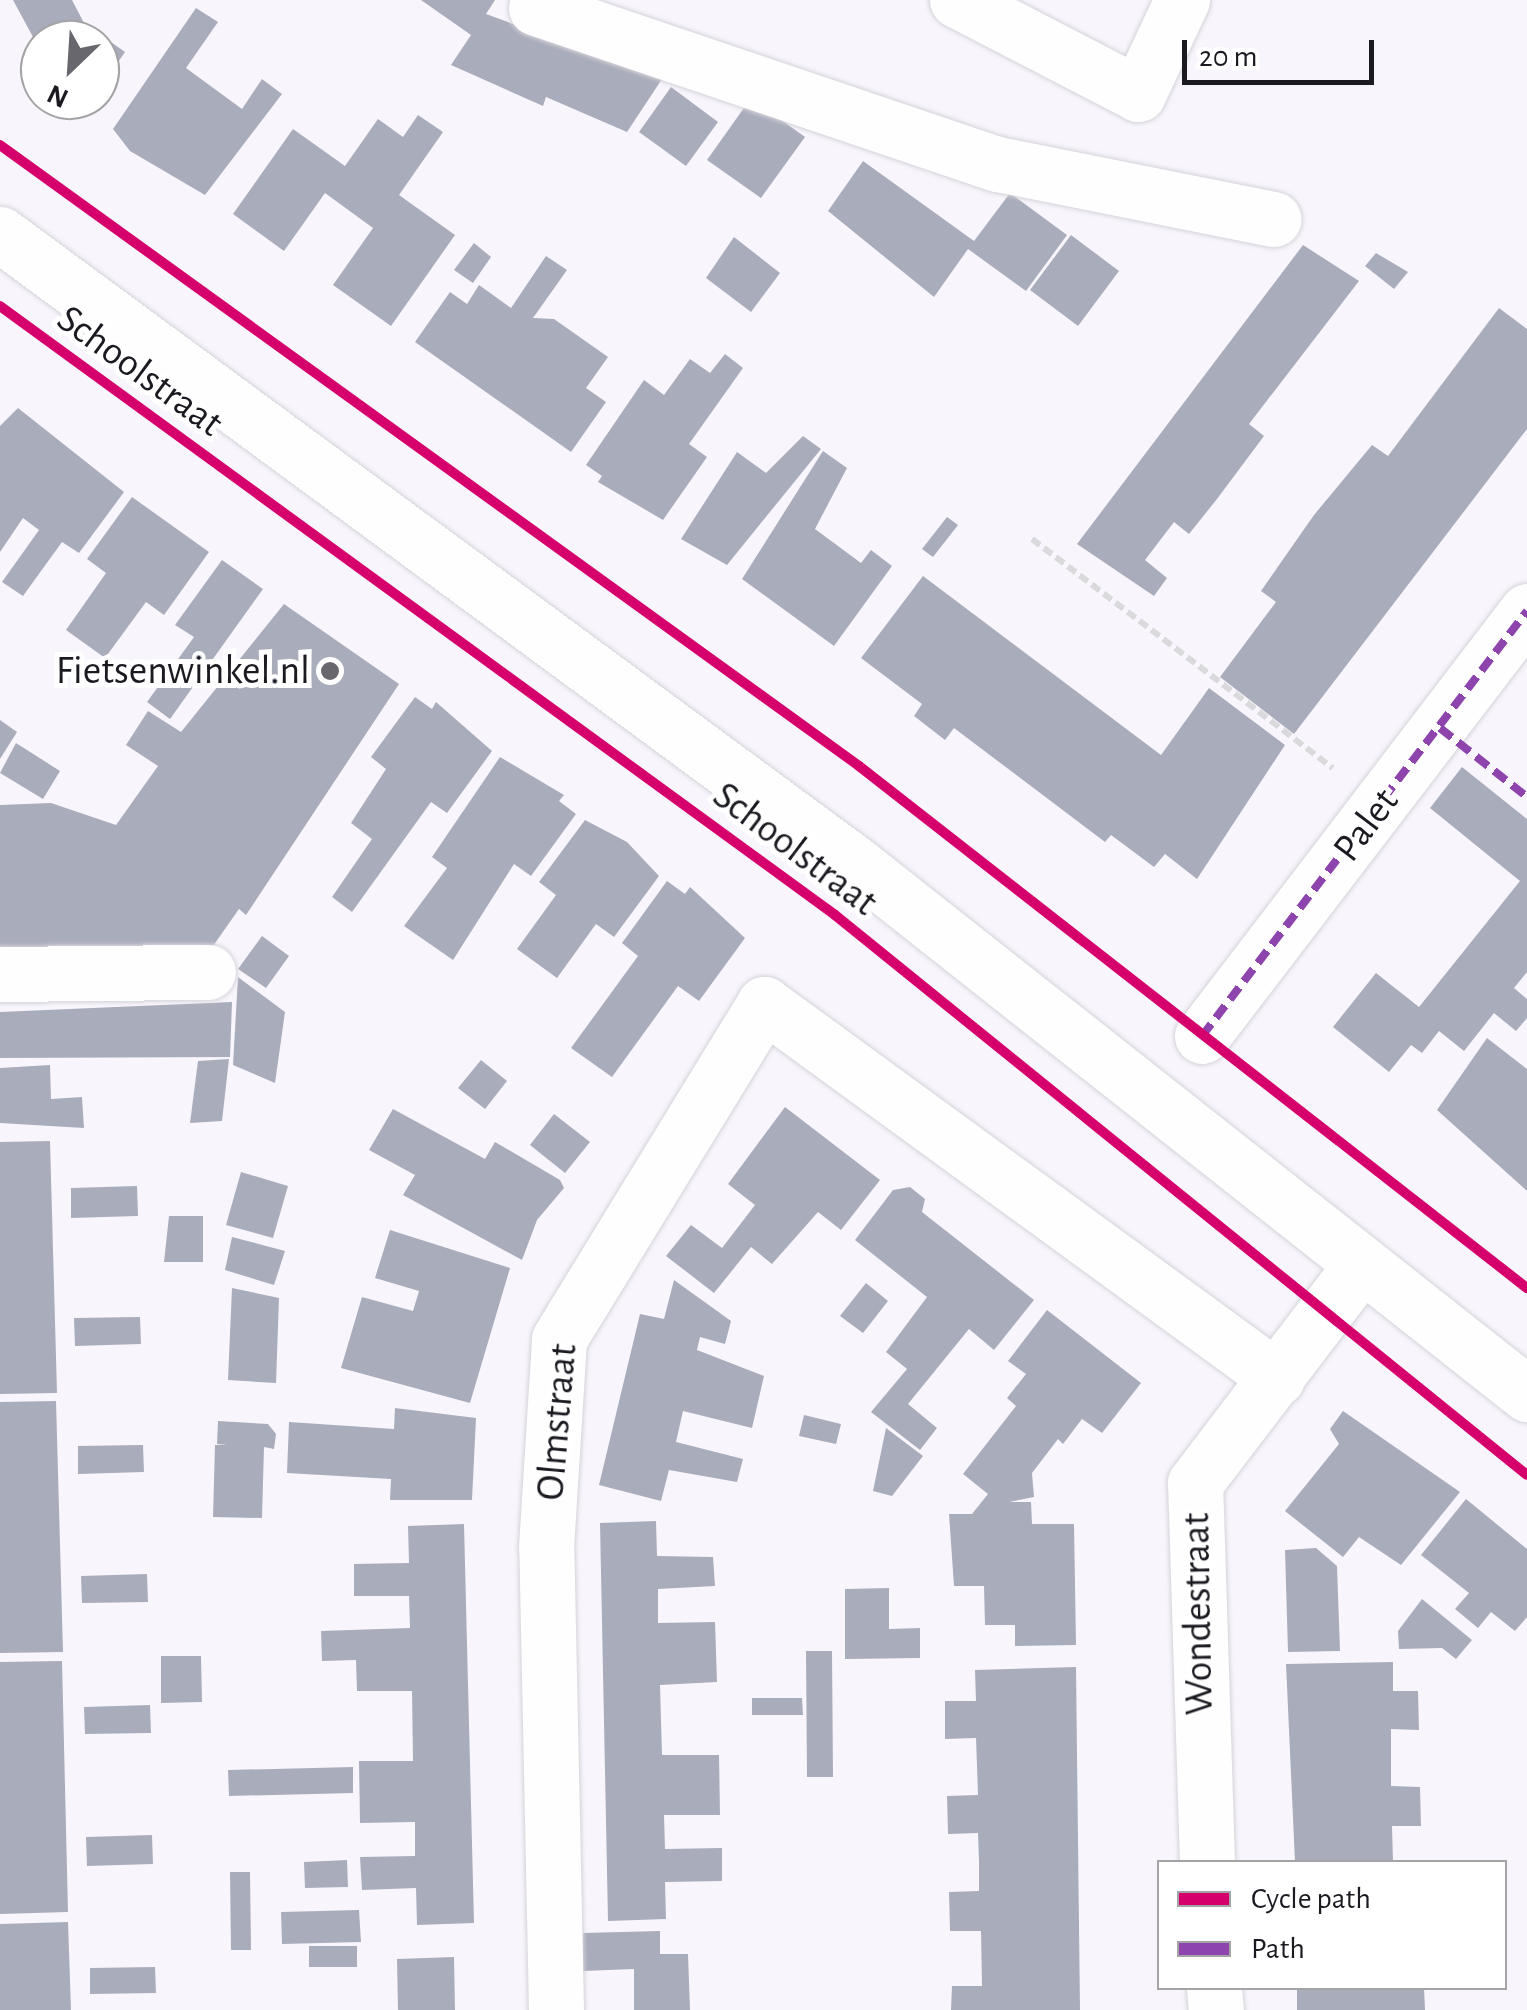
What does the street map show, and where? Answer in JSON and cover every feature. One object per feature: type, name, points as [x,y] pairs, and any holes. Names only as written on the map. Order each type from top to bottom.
[{"type":"street","points":[[957,0],[1138,94],[1182,0]]},
{"type":"street","points":[[536,8],[998,164],[1274,219]]},
{"type":"street","name":"Schoolstraat","points":[[2,239],[856,865],[1527,1394]]},
{"type":"street","name":"Palet","points":[[1202,1036],[1527,611]]},
{"type":"street","points":[[0,974],[208,972]]},
{"type":"street","name":"Olmstraat","points":[[556,2010],[546,1547],[558,1339],[764,1004],[1278,1378]]},
{"type":"street","name":"Wondestraat","points":[[1208,1860],[1195,1483],[1362,1264]]},
{"type":"path","points":[[1032,539],[1381,806]]},
{"type":"building","points":[[13,0],[72,0],[82,20],[24,20]]},
{"type":"building","points":[[421,0],[495,0],[486,14],[662,79],[627,132],[546,97],[543,106],[451,65],[471,35]]},
{"type":"building","points":[[196,8],[218,22],[186,68],[242,109],[262,79],[282,94],[205,195],[130,151],[113,129]]},
{"type":"building","points":[[671,87],[718,122],[686,166],[639,132]]},
{"type":"building","points":[[751,98],[805,137],[761,198],[707,160]]},
{"type":"building","points":[[418,115],[443,132],[399,195],[455,235],[391,326],[333,285],[373,228],[325,193],[284,251],[233,214],[293,129],[345,166],[378,119],[403,137]]},
{"type":"building","points":[[863,161],[974,241],[1010,193],[1067,235],[1026,291],[968,249],[934,297],[828,211]]},
{"type":"building","points":[[1071,235],[1119,271],[1078,326],[1030,290]]},
{"type":"building","points":[[734,237],[780,273],[751,312],[706,278]]},
{"type":"building","points":[[474,243],[491,257],[473,283],[454,270]]},
{"type":"building","points":[[1303,245],[1359,281],[1249,424],[1264,436],[1217,499],[1189,534],[1174,522],[1145,560],[1167,578],[1154,596],[1077,544]]},
{"type":"building","points":[[1376,253],[1408,272],[1394,289],[1365,266]]},
{"type":"building","points":[[546,256],[567,270],[533,318],[554,319],[608,357],[586,388],[606,402],[571,452],[415,342],[450,292],[467,304],[479,285],[511,308]]},
{"type":"building","points":[[1499,308],[1527,329],[1527,429],[1294,734],[1220,677],[1276,602],[1261,591],[1314,515],[1372,445],[1388,456]]},
{"type":"building","points":[[725,354],[743,368],[689,444],[707,457],[663,520],[598,482],[602,476],[586,465],[644,380],[664,395],[690,359],[710,373]]},
{"type":"building","points":[[18,408],[124,492],[79,553],[62,542],[23,596],[2,582],[39,530],[23,518],[0,552],[0,426]]},
{"type":"building","points":[[803,436],[821,449],[727,565],[681,539],[737,452],[766,473]]},
{"type":"building","points":[[823,451],[847,468],[815,529],[861,563],[871,550],[892,566],[834,646],[742,579]]},
{"type":"building","points":[[132,497],[209,552],[164,615],[146,602],[105,658],[66,630],[106,573],[87,559]]},
{"type":"building","points":[[947,517],[958,525],[933,557],[922,549]]},
{"type":"building","points":[[222,560],[263,589],[170,719],[147,702],[194,637],[175,625]]},
{"type":"building","points":[[923,576],[1161,755],[1209,688],[1285,745],[1197,879],[1165,854],[1154,867],[1111,835],[1105,842],[954,728],[945,740],[914,716],[922,704],[861,658]]},
{"type":"building","points":[[284,604],[399,684],[246,915],[239,909],[213,946],[0,955],[0,805],[51,803],[116,825],[158,766],[126,745],[148,711],[181,732]]},
{"type":"building","points":[[415,697],[432,709],[436,702],[492,751],[447,813],[431,802],[352,912],[332,897],[372,839],[351,823],[386,769],[371,757]]},
{"type":"building","points":[[0,720],[17,732],[0,759]]},
{"type":"building","points":[[16,743],[60,771],[43,799],[0,773]]},
{"type":"building","points":[[500,757],[564,795],[559,801],[576,814],[531,876],[514,864],[453,960],[404,926],[447,868],[432,857]]},
{"type":"building","points":[[1462,767],[1527,819],[1527,972],[1514,988],[1527,999],[1527,1018],[1516,1031],[1494,1013],[1464,1051],[1439,1031],[1422,1053],[1411,1045],[1389,1072],[1333,1027],[1376,973],[1419,1007],[1520,881],[1430,808]]},
{"type":"building","points":[[585,820],[627,842],[659,876],[614,937],[596,924],[557,978],[517,949],[556,895],[539,882]]},
{"type":"building","points":[[667,881],[685,894],[690,887],[745,938],[699,1001],[678,986],[612,1077],[571,1048],[638,956],[622,943]]},
{"type":"building","points":[[262,936],[289,956],[266,988],[238,969]]},
{"type":"building","points":[[238,977],[285,1012],[275,1083],[233,1065]]},
{"type":"building","points":[[232,1002],[230,1057],[0,1058],[0,1012]]},
{"type":"building","points":[[1487,1038],[1527,1069],[1527,1191],[1437,1110]]},
{"type":"building","points":[[229,1059],[222,1121],[190,1123],[198,1061]]},
{"type":"building","points":[[481,1060],[507,1081],[485,1109],[458,1088]]},
{"type":"building","points":[[50,1065],[51,1099],[82,1097],[84,1128],[0,1123],[0,1068]]},
{"type":"building","points":[[785,1107],[880,1180],[841,1230],[818,1212],[772,1264],[751,1247],[714,1293],[666,1256],[691,1225],[722,1248],[755,1205],[728,1184]]},
{"type":"building","points":[[393,1109],[485,1159],[495,1142],[560,1180],[564,1188],[537,1220],[522,1260],[403,1195],[415,1175],[369,1150]]},
{"type":"building","points":[[554,1114],[590,1142],[565,1173],[530,1145]]},
{"type":"building","points":[[50,1141],[57,1393],[0,1394],[0,1142]]},
{"type":"building","points":[[241,1172],[288,1186],[273,1238],[226,1225]]},
{"type":"building","points":[[137,1186],[138,1216],[71,1218],[71,1188]]},
{"type":"building","points":[[910,1187],[925,1199],[922,1212],[1034,1300],[994,1350],[969,1329],[908,1404],[937,1428],[920,1450],[871,1412],[907,1369],[886,1352],[927,1297],[855,1240],[893,1190]]},
{"type":"building","points":[[169,1216],[203,1216],[203,1262],[164,1262]]},
{"type":"building","points":[[390,1230],[510,1268],[470,1403],[341,1368],[362,1297],[413,1311],[419,1291],[375,1278]]},
{"type":"building","points":[[232,1237],[285,1251],[274,1285],[225,1270]]},
{"type":"building","points":[[674,1280],[731,1321],[725,1344],[700,1337],[697,1350],[764,1376],[752,1428],[683,1411],[676,1442],[743,1459],[737,1482],[669,1470],[661,1501],[599,1485],[640,1314],[664,1319]]},
{"type":"building","points":[[866,1283],[888,1301],[863,1333],[840,1316]]},
{"type":"building","points":[[232,1288],[279,1298],[276,1383],[228,1380]]},
{"type":"building","points":[[1047,1310],[1141,1383],[1102,1433],[1082,1419],[1063,1444],[1058,1439],[1032,1473],[1034,1497],[1009,1502],[1031,1502],[1032,1524],[1074,1524],[1076,1645],[1015,1646],[1015,1625],[985,1625],[984,1586],[954,1586],[949,1514],[972,1514],[988,1494],[963,1474],[1016,1406],[1007,1398],[1026,1374],[1008,1361]]},
{"type":"building","points":[[140,1317],[141,1344],[75,1346],[74,1318]]},
{"type":"building","points":[[56,1401],[63,1652],[0,1653],[0,1402]]},
{"type":"building","points":[[395,1408],[476,1418],[472,1500],[390,1500],[391,1479],[287,1473],[289,1422],[394,1429]]},
{"type":"building","points":[[1343,1411],[1460,1492],[1401,1565],[1359,1537],[1343,1557],[1285,1511],[1339,1444],[1330,1429]]},
{"type":"building","points":[[804,1415],[841,1424],[836,1444],[799,1436]]},
{"type":"building","points":[[218,1421],[268,1424],[276,1434],[274,1449],[264,1447],[262,1518],[213,1517],[215,1445],[227,1445],[217,1444]]},
{"type":"building","points":[[886,1428],[923,1456],[892,1496],[873,1491]]},
{"type":"building","points":[[143,1445],[144,1472],[78,1474],[78,1446]]},
{"type":"building","points":[[1466,1499],[1527,1549],[1527,1617],[1515,1631],[1491,1612],[1478,1628],[1455,1609],[1469,1593],[1421,1555]]},
{"type":"building","points":[[656,1521],[657,1556],[713,1557],[715,1586],[658,1589],[658,1623],[715,1622],[717,1682],[660,1685],[662,1755],[719,1755],[720,1815],[664,1815],[665,1849],[722,1848],[722,1881],[665,1882],[666,1919],[608,1921],[600,1523]]},
{"type":"building","points":[[464,1524],[474,1923],[417,1925],[416,1888],[362,1890],[360,1857],[415,1856],[415,1822],[360,1823],[359,1761],[413,1761],[412,1691],[357,1691],[356,1660],[322,1661],[321,1631],[410,1628],[409,1596],[354,1596],[354,1564],[409,1563],[408,1526]]},
{"type":"building","points":[[1316,1548],[1337,1566],[1340,1651],[1288,1652],[1285,1550]]},
{"type":"building","points":[[147,1574],[148,1602],[82,1603],[81,1576]]},
{"type":"building","points":[[889,1588],[889,1629],[920,1628],[920,1658],[845,1659],[845,1589]]},
{"type":"building","points":[[1422,1599],[1472,1640],[1456,1659],[1442,1648],[1399,1649],[1398,1631]]},
{"type":"building","points":[[806,1651],[832,1651],[833,1777],[807,1777]]},
{"type":"building","points":[[161,1656],[201,1656],[202,1702],[161,1703]]},
{"type":"building","points":[[62,1661],[68,1912],[0,1914],[0,1662]]},
{"type":"building","points":[[1393,1662],[1393,1691],[1418,1691],[1419,1730],[1391,1729],[1391,1786],[1420,1787],[1421,1826],[1392,1826],[1393,1860],[1295,1860],[1286,1664]]},
{"type":"building","points":[[1076,1667],[1080,2010],[951,2010],[952,1986],[982,1986],[981,1931],[950,1931],[949,1892],[979,1891],[979,1862],[978,1833],[948,1834],[947,1796],[978,1795],[976,1738],[945,1739],[945,1701],[976,1701],[975,1670]]},
{"type":"building","points":[[752,1698],[802,1698],[803,1715],[752,1715]]},
{"type":"building","points":[[150,1705],[151,1733],[85,1734],[84,1707]]},
{"type":"building","points":[[353,1767],[353,1793],[229,1796],[228,1770]]},
{"type":"building","points":[[152,1835],[153,1864],[87,1866],[86,1837]]},
{"type":"building","points":[[347,1860],[348,1887],[305,1888],[304,1862]]},
{"type":"building","points":[[230,1872],[250,1872],[251,1950],[231,1950]]},
{"type":"building","points":[[359,1910],[361,1942],[282,1944],[281,1912]]},
{"type":"building","points":[[68,1922],[71,2010],[0,2010],[0,1924]]},
{"type":"building","points":[[660,1931],[660,1954],[688,1954],[690,2010],[634,2010],[634,1969],[583,1971],[583,1933]]},
{"type":"building","points":[[309,1946],[357,1946],[357,1967],[309,1967]]},
{"type":"building","points":[[454,1957],[455,2010],[398,2010],[397,1959]]},
{"type":"building","points":[[155,1967],[156,1993],[90,1994],[90,1968]]},
{"type":"building","points":[[1297,1990],[1424,1990],[1425,2010],[1297,2010]]},
{"type":"marked path","points":[[1202,1036],[1527,611]]},
{"type":"marked path","points":[[1440,728],[1527,797]]},
{"type":"cycle path","points":[[0,145],[859,766],[1527,1288]]},
{"type":"cycle path","points":[[0,306],[835,915],[1527,1475]]},
{"type":"place","name":"Fietsenwinkel.nl","points":[[330,671]]}]
